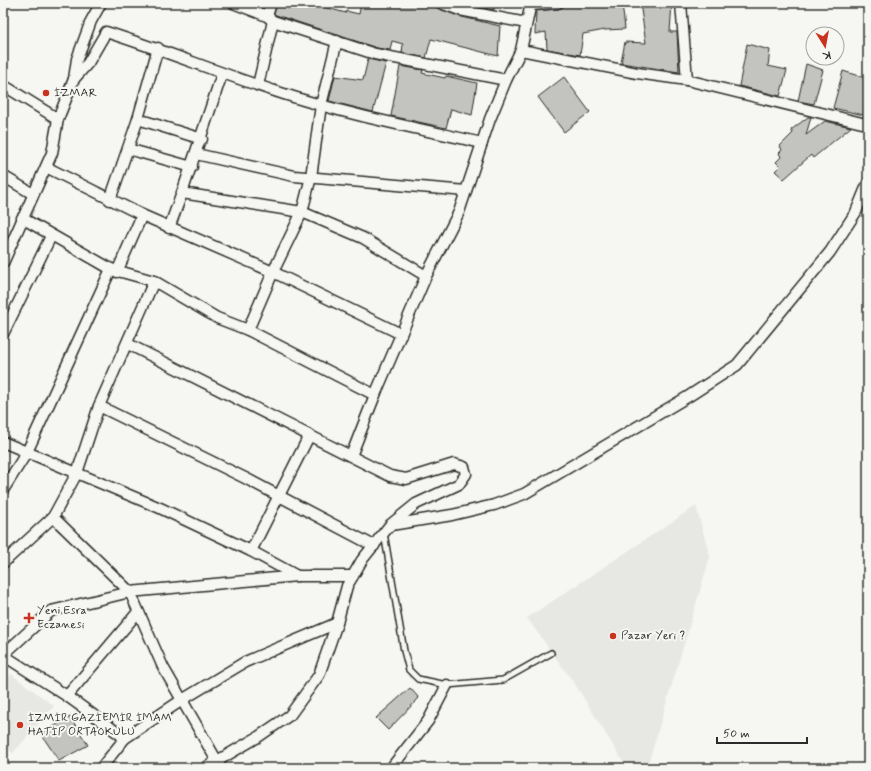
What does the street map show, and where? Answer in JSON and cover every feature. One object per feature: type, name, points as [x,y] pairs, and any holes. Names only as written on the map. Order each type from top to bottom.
[{"type":"street","points":[[3,263],[5,252],[52,153],[58,118],[74,79],[77,59],[91,21],[100,3]]},
{"type":"street","points":[[233,3],[270,18],[375,54],[506,80]]},
{"type":"street","points":[[258,85],[270,18],[271,3]]},
{"type":"street","points":[[441,3],[460,10],[526,23]]},
{"type":"street","points":[[351,456],[375,395],[426,276],[459,212],[482,143],[506,80],[522,50],[526,23],[531,4],[558,3]]},
{"type":"street","points":[[681,3],[687,80]]},
{"type":"street","points":[[74,79],[88,63],[106,32],[158,48],[222,74],[321,104],[482,143]]},
{"type":"street","points":[[248,330],[272,272],[302,212],[311,177],[321,104],[337,41]]},
{"type":"street","points":[[110,200],[138,119],[158,48]]},
{"type":"street","points":[[522,50],[636,73],[687,80],[862,123],[868,123]]},
{"type":"street","points":[[169,228],[202,139],[222,74]]},
{"type":"street","points":[[3,85],[58,118]]},
{"type":"street","points":[[138,119],[202,139]]},
{"type":"street","points":[[128,149],[192,167]]},
{"type":"street","points":[[196,154],[294,176],[466,191]]},
{"type":"street","points":[[46,167],[169,228],[272,272],[401,334]]},
{"type":"street","points":[[3,176],[33,194]]},
{"type":"street","points":[[387,528],[494,505],[524,494],[689,396],[737,364],[830,252],[856,212],[868,183]]},
{"type":"street","points":[[182,193],[302,212],[363,238],[426,276]]},
{"type":"street","points":[[3,490],[27,452],[142,215]]},
{"type":"street","points":[[22,218],[51,236],[114,270],[154,281],[217,318],[248,330],[375,395]]},
{"type":"street","points":[[3,334],[51,236]]},
{"type":"street","points":[[3,563],[53,517],[77,473],[99,406],[128,344],[154,281]]},
{"type":"street","points":[[128,344],[390,476],[406,479],[454,464],[464,467],[466,474],[459,484],[416,504],[387,528],[362,560],[347,586],[337,623],[319,675],[290,715],[219,765],[205,768]]},
{"type":"street","points":[[99,406],[245,478],[278,497],[374,546]]},
{"type":"street","points":[[251,551],[309,436]]},
{"type":"street","points":[[3,442],[160,508],[251,551],[296,576]]},
{"type":"street","points":[[53,517],[130,592],[163,667],[219,765]]},
{"type":"street","points":[[125,738],[67,696],[3,655],[51,611],[130,592],[296,576],[353,576]]},
{"type":"street","points":[[67,696],[138,612]]},
{"type":"street","points":[[101,768],[125,738],[182,700],[244,662],[337,623]]},
{"type":"street","points":[[391,768],[428,721],[447,685]]},
{"type":"lane","points":[[387,528],[404,651],[409,670],[418,679],[447,685],[502,680],[551,653]]},
{"type":"shaded area","name":"Pazar Yeri ?","points":[[696,506],[710,557],[649,761],[644,768],[627,768],[575,684],[527,618]]},
{"type":"shaded area","name":"İZMİR GAZİEMİR İMAM HATİP ORTAOKULU","points":[[11,674],[54,706],[13,753],[3,745],[3,687]]},
{"type":"building","points":[[277,3],[308,3],[346,13],[346,11],[359,14],[361,3],[429,3],[439,9],[458,16],[500,26],[498,56],[431,39],[426,58],[402,53],[403,44],[392,41],[390,50],[377,48],[276,15],[274,14]]},
{"type":"building","points":[[460,3],[494,3],[494,10],[462,4]]},
{"type":"building","points":[[622,3],[625,29],[605,30],[583,34],[580,55],[547,49],[546,32],[535,34],[536,11],[558,9],[566,5]]},
{"type":"building","points":[[640,3],[672,3],[670,32],[677,32],[679,72],[621,63],[625,42],[646,43]]},
{"type":"building","points":[[747,44],[770,50],[768,66],[787,70],[780,96],[739,86]]},
{"type":"building","points":[[368,59],[386,63],[373,112],[329,101],[335,76],[363,80]]},
{"type":"building","points":[[400,66],[423,70],[422,73],[445,78],[446,76],[477,83],[472,115],[451,109],[446,128],[391,116]]},
{"type":"building","points":[[806,66],[812,66],[823,70],[814,104],[798,101]]},
{"type":"building","points":[[843,71],[868,79],[868,116],[833,108]]},
{"type":"building","points":[[564,77],[590,112],[564,132],[538,97]]},
{"type":"building","points":[[808,117],[811,117],[806,135],[825,121],[851,127],[813,158],[811,155],[784,179],[775,171],[780,166],[776,162],[781,157],[779,153],[782,150],[780,146],[793,133],[791,130]]},
{"type":"building","points":[[410,688],[419,698],[388,730],[376,718]]},
{"type":"building","points":[[70,717],[88,745],[59,761],[41,734]]},
{"type":"place","name":"İZMAR","points":[[46,93]]},
{"type":"place","name":"Yeni Esra Eczanesi","points":[[29,618]]},
{"type":"place","name":"Pazar Yeri ?","points":[[613,636]]},
{"type":"place","name":"İZMİR GAZİEMİR İMAM HATİP ORTAOKULU","points":[[20,725]]}]
